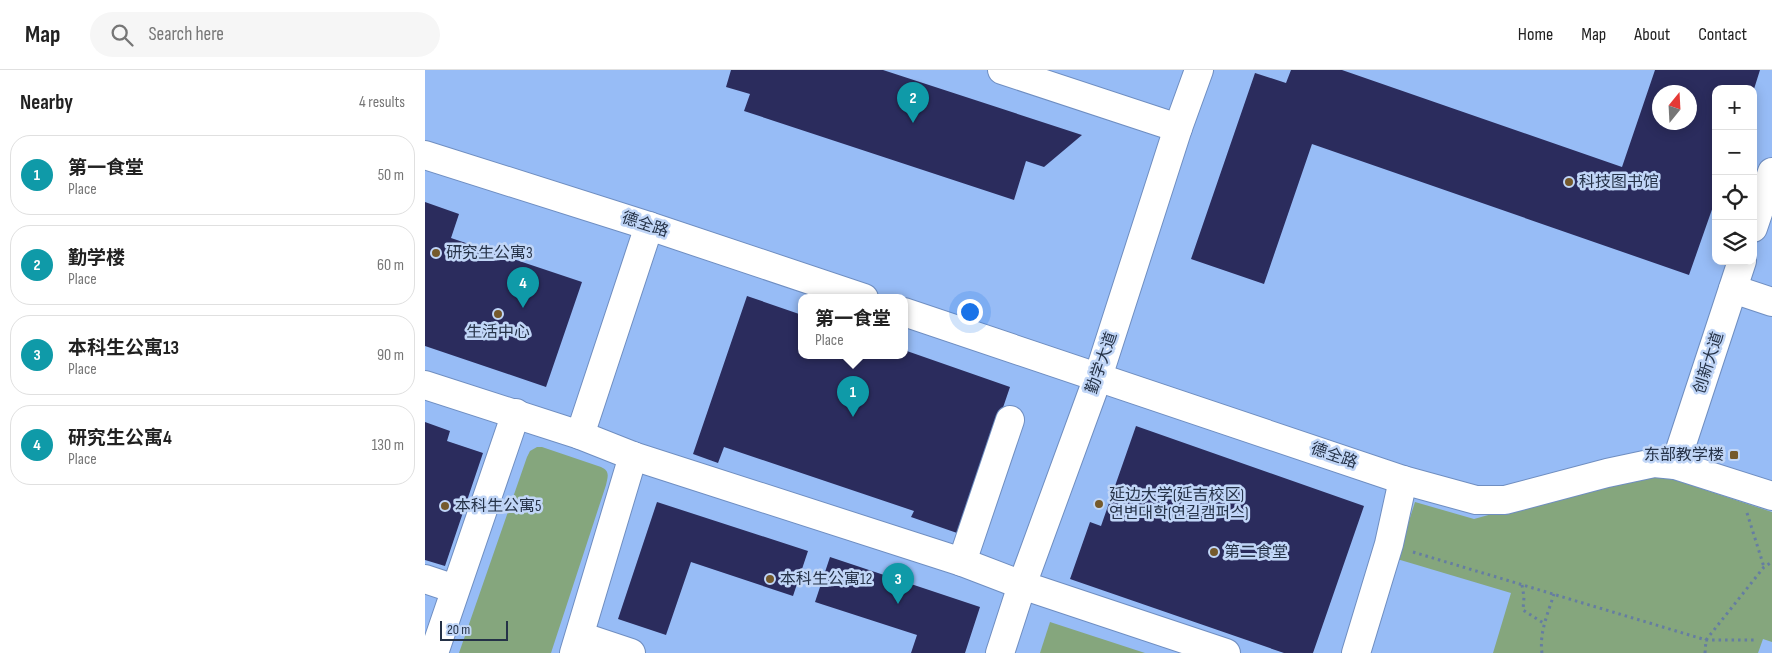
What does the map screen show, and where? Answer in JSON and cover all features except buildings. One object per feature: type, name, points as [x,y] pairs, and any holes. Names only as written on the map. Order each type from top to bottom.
[{"type":"lane","points":[[1002,70],[1178,128]]},
{"type":"lane","name":"勤学大道","points":[[1000,653],[1021,584],[1098,377],[1178,128],[1199,70]]},
{"type":"lane","name":"德全路","points":[[425,155],[649,226],[852,294]]},
{"type":"lane","points":[[1756,220],[1772,172]]},
{"type":"lane","points":[[580,435],[649,226]]},
{"type":"lane","name":"创新大道","points":[[1675,465],[1741,265]]},
{"type":"lane","points":[[1733,289],[1772,302]]},
{"type":"lane","name":"德全路","points":[[908,313],[1403,480],[1476,500],[1505,500],[1653,463],[1675,465],[1772,496]]},
{"type":"lane","points":[[425,385],[516,413],[633,456],[962,562],[1021,584],[1226,653]]},
{"type":"lane","points":[[433,653],[516,413]]},
{"type":"lane","points":[[962,562],[1010,420]]},
{"type":"lane","points":[[631,653],[577,644],[633,456]]},
{"type":"lane","points":[[1356,653],[1389,544],[1403,480]]},
{"type":"lane","points":[[425,579],[455,589]]},
{"type":"path","points":[[1740,486],[1764,567]]},
{"type":"path","points":[[1389,544],[1706,640],[1754,640]]},
{"type":"path","points":[[1705,653],[1706,640],[1764,567],[1772,562]]},
{"type":"path","points":[[1521,584],[1525,597],[1523,610],[1545,624]]},
{"type":"path","points":[[1543,653],[1541,646],[1545,624],[1554,594]]},
{"type":"shaded area","name":"延边大学(延吉校区) 연변대학(연길캠퍼스)","points":[[425,70],[1772,70],[1772,653],[425,653]]},
{"type":"green space","points":[[537,447],[601,467],[608,474],[551,653],[459,653],[527,457],[530,451]]},
{"type":"green space","points":[[1639,473],[1666,477],[1772,512],[1772,642],[1763,639],[1758,653],[1493,653],[1511,593],[1397,559],[1415,502],[1474,519]]},
{"type":"green space","points":[[1050,622],[1145,653],[1040,653]]},
{"type":"place","name":"勤学楼","points":[[913,123]]},
{"type":"place","name":"科技图书馆","points":[[1569,182]]},
{"type":"place","name":"研究生公寓3","points":[[436,253]]},
{"type":"place","name":"研究生公寓4","points":[[523,308]]},
{"type":"place","name":"生活中心","points":[[498,314]]},
{"type":"place","name":"第一食堂","points":[[853,417]]},
{"type":"place","name":"东部教学楼","points":[[1734,455]]},
{"type":"place","name":"延边大学(延吉校区) 연변대학(연길캠퍼스)","points":[[1099,504]]},
{"type":"place","name":"本科生公寓5","points":[[445,506]]},
{"type":"place","name":"第二食堂","points":[[1214,552]]},
{"type":"place","name":"本科生公寓12","points":[[770,579]]},
{"type":"place","name":"本科生公寓13","points":[[898,604]]}]
